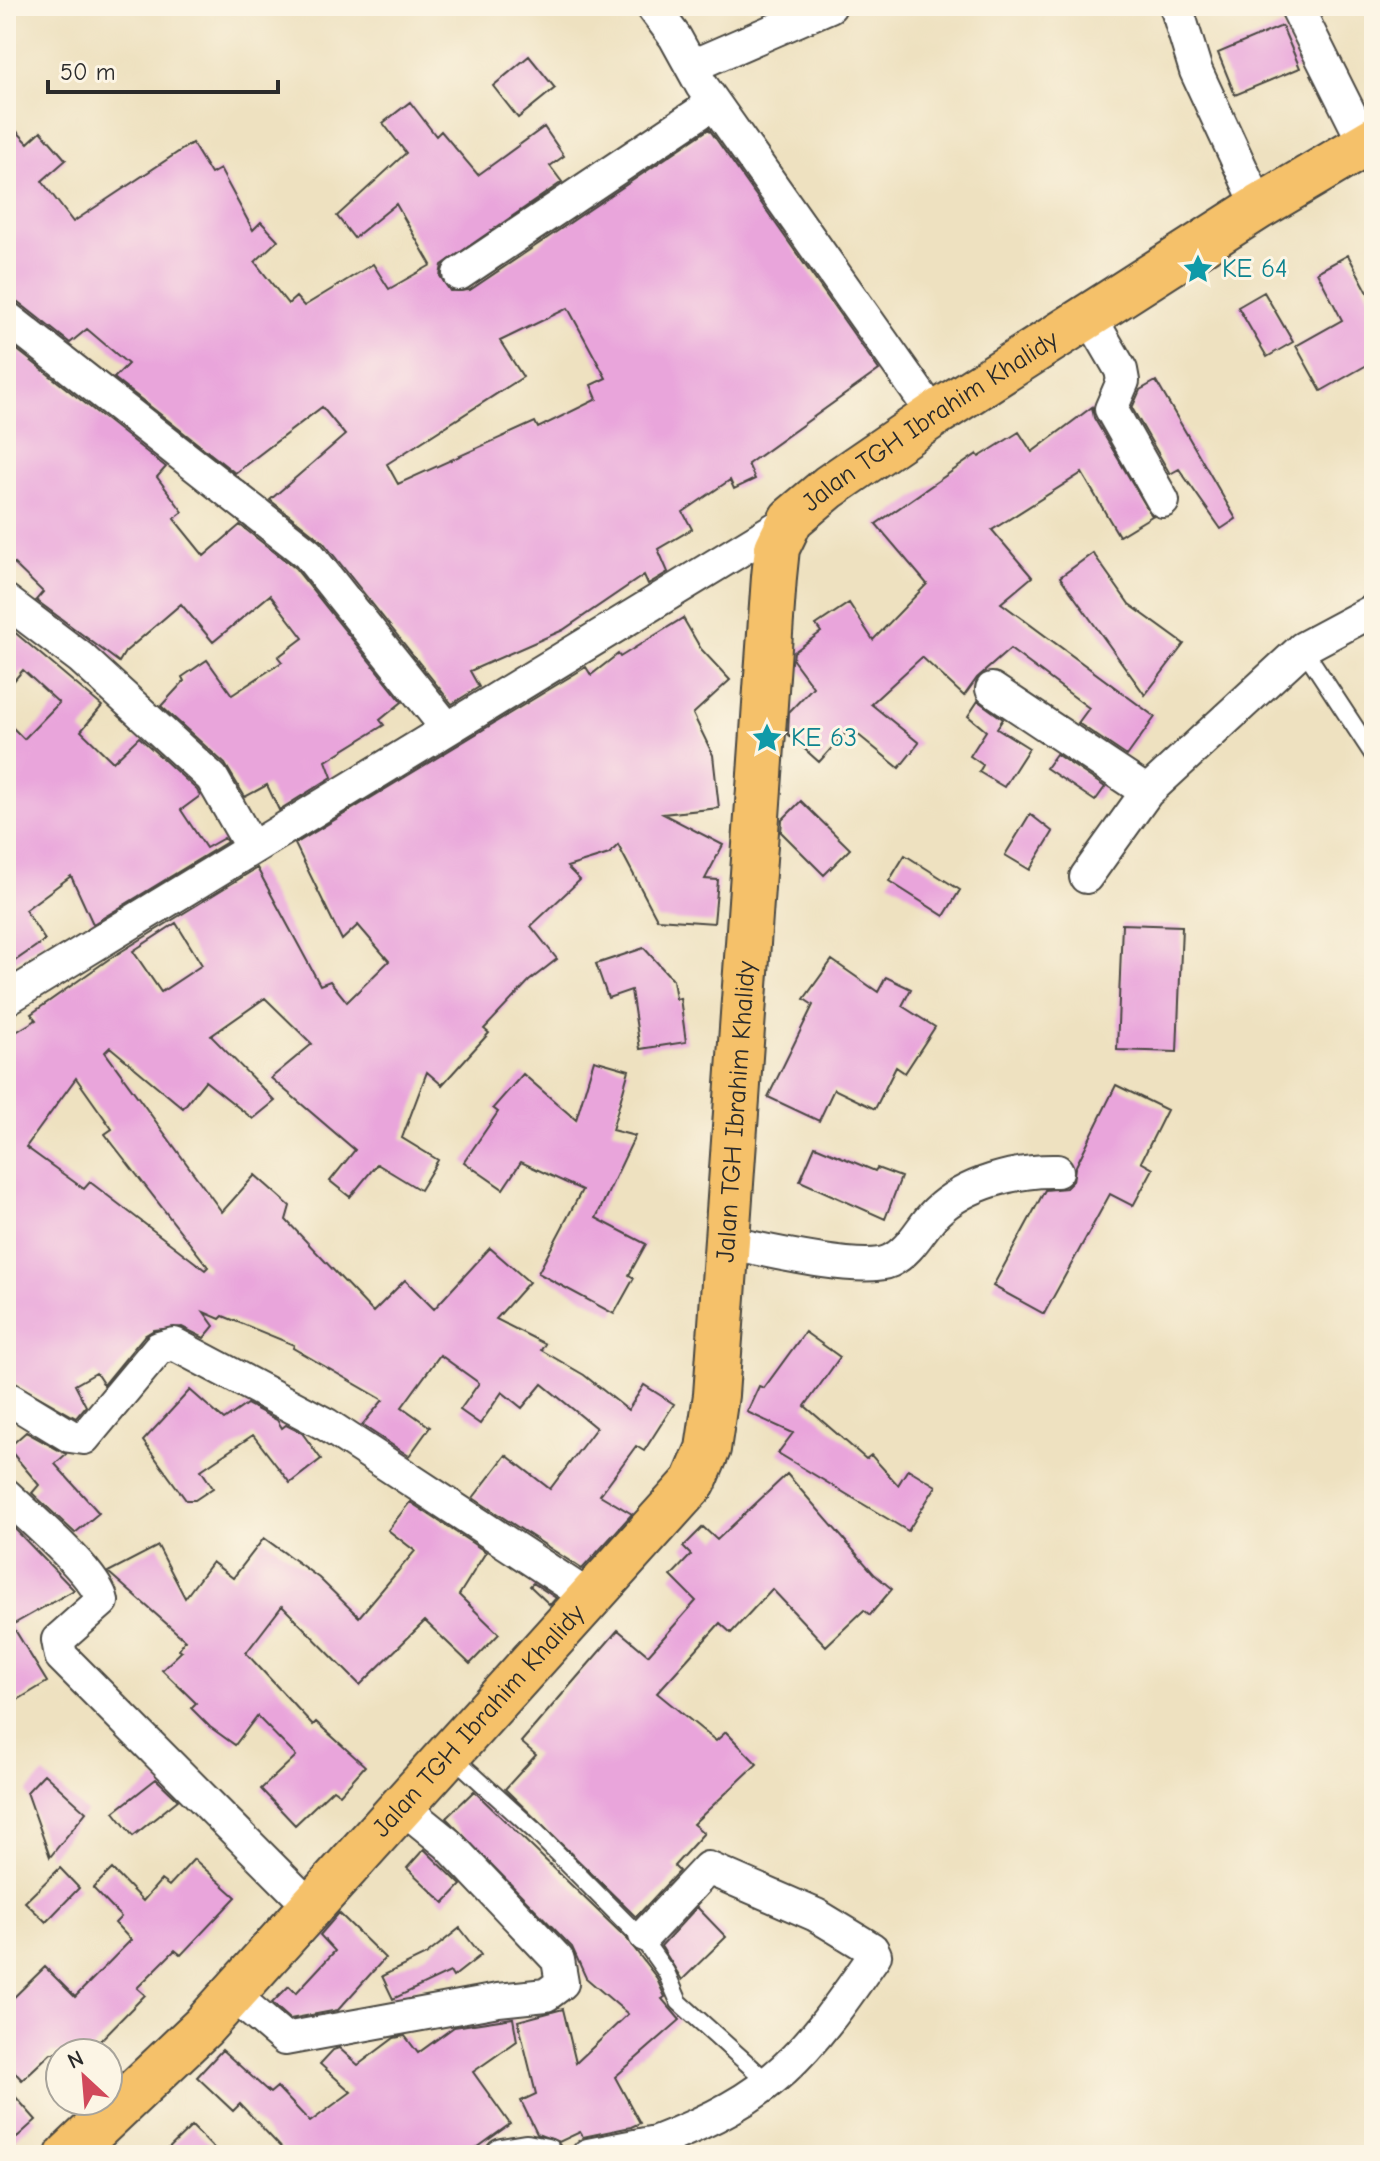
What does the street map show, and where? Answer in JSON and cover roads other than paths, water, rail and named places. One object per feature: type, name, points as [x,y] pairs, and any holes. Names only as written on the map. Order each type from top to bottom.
[{"type":"main road","name":"Jalan TGH Ibrahim Khalidy","points":[[68,2155],[203,2027],[309,1905],[694,1482],[708,1449],[716,1395],[774,577],[777,548],[791,519],[829,487],[934,415],[1259,207],[1369,141]]},
{"type":"street","points":[[652,6],[714,103],[934,415]]},
{"type":"street","points":[[692,66],[830,6]]},
{"type":"street","points":[[1176,6],[1196,71],[1259,207]]},
{"type":"street","points":[[1296,6],[1369,141]]},
{"type":"street","points":[[459,274],[714,103]]},
{"type":"street","points":[[6,317],[308,554],[446,727]]},
{"type":"street","points":[[1090,317],[1121,370],[1123,381],[1111,409],[1163,501]]},
{"type":"street","points":[[6,999],[446,727],[791,519]]},
{"type":"street","points":[[6,601],[81,658],[212,778],[252,848]]},
{"type":"street","points":[[1086,877],[1147,792],[1303,648],[1374,610]]},
{"type":"street","points":[[992,689],[1147,792]]},
{"type":"street","points":[[726,1242],[807,1258],[870,1265],[889,1262],[949,1201],[993,1180],[1034,1170],[1057,1171]]},
{"type":"street","points":[[8,1399],[70,1436],[84,1438],[159,1348],[174,1344],[327,1425],[589,1597]]},
{"type":"street","points":[[6,1495],[80,1568],[101,1594],[102,1601],[58,1640],[61,1656],[309,1905]]},
{"type":"street","points":[[232,1994],[285,2039],[498,2000],[546,1995],[562,1983],[558,1960],[448,1844],[400,1805]]},
{"type":"street","points":[[588,2155],[661,2148],[770,2084],[811,2044],[875,1955],[872,1949],[816,1915],[708,1868],[645,1935]]},
{"type":"street","points":[[502,2155],[526,2151],[546,2155]]},
{"type":"lane","points":[[1303,648],[1374,756]]},
{"type":"lane","points":[[448,1752],[536,1832],[644,1941],[666,1972],[679,2002],[770,2084]]},
{"type":"place","name":"KE 64","points":[[1198,269]]},
{"type":"place","name":"KE 63","points":[[767,738]]}]
